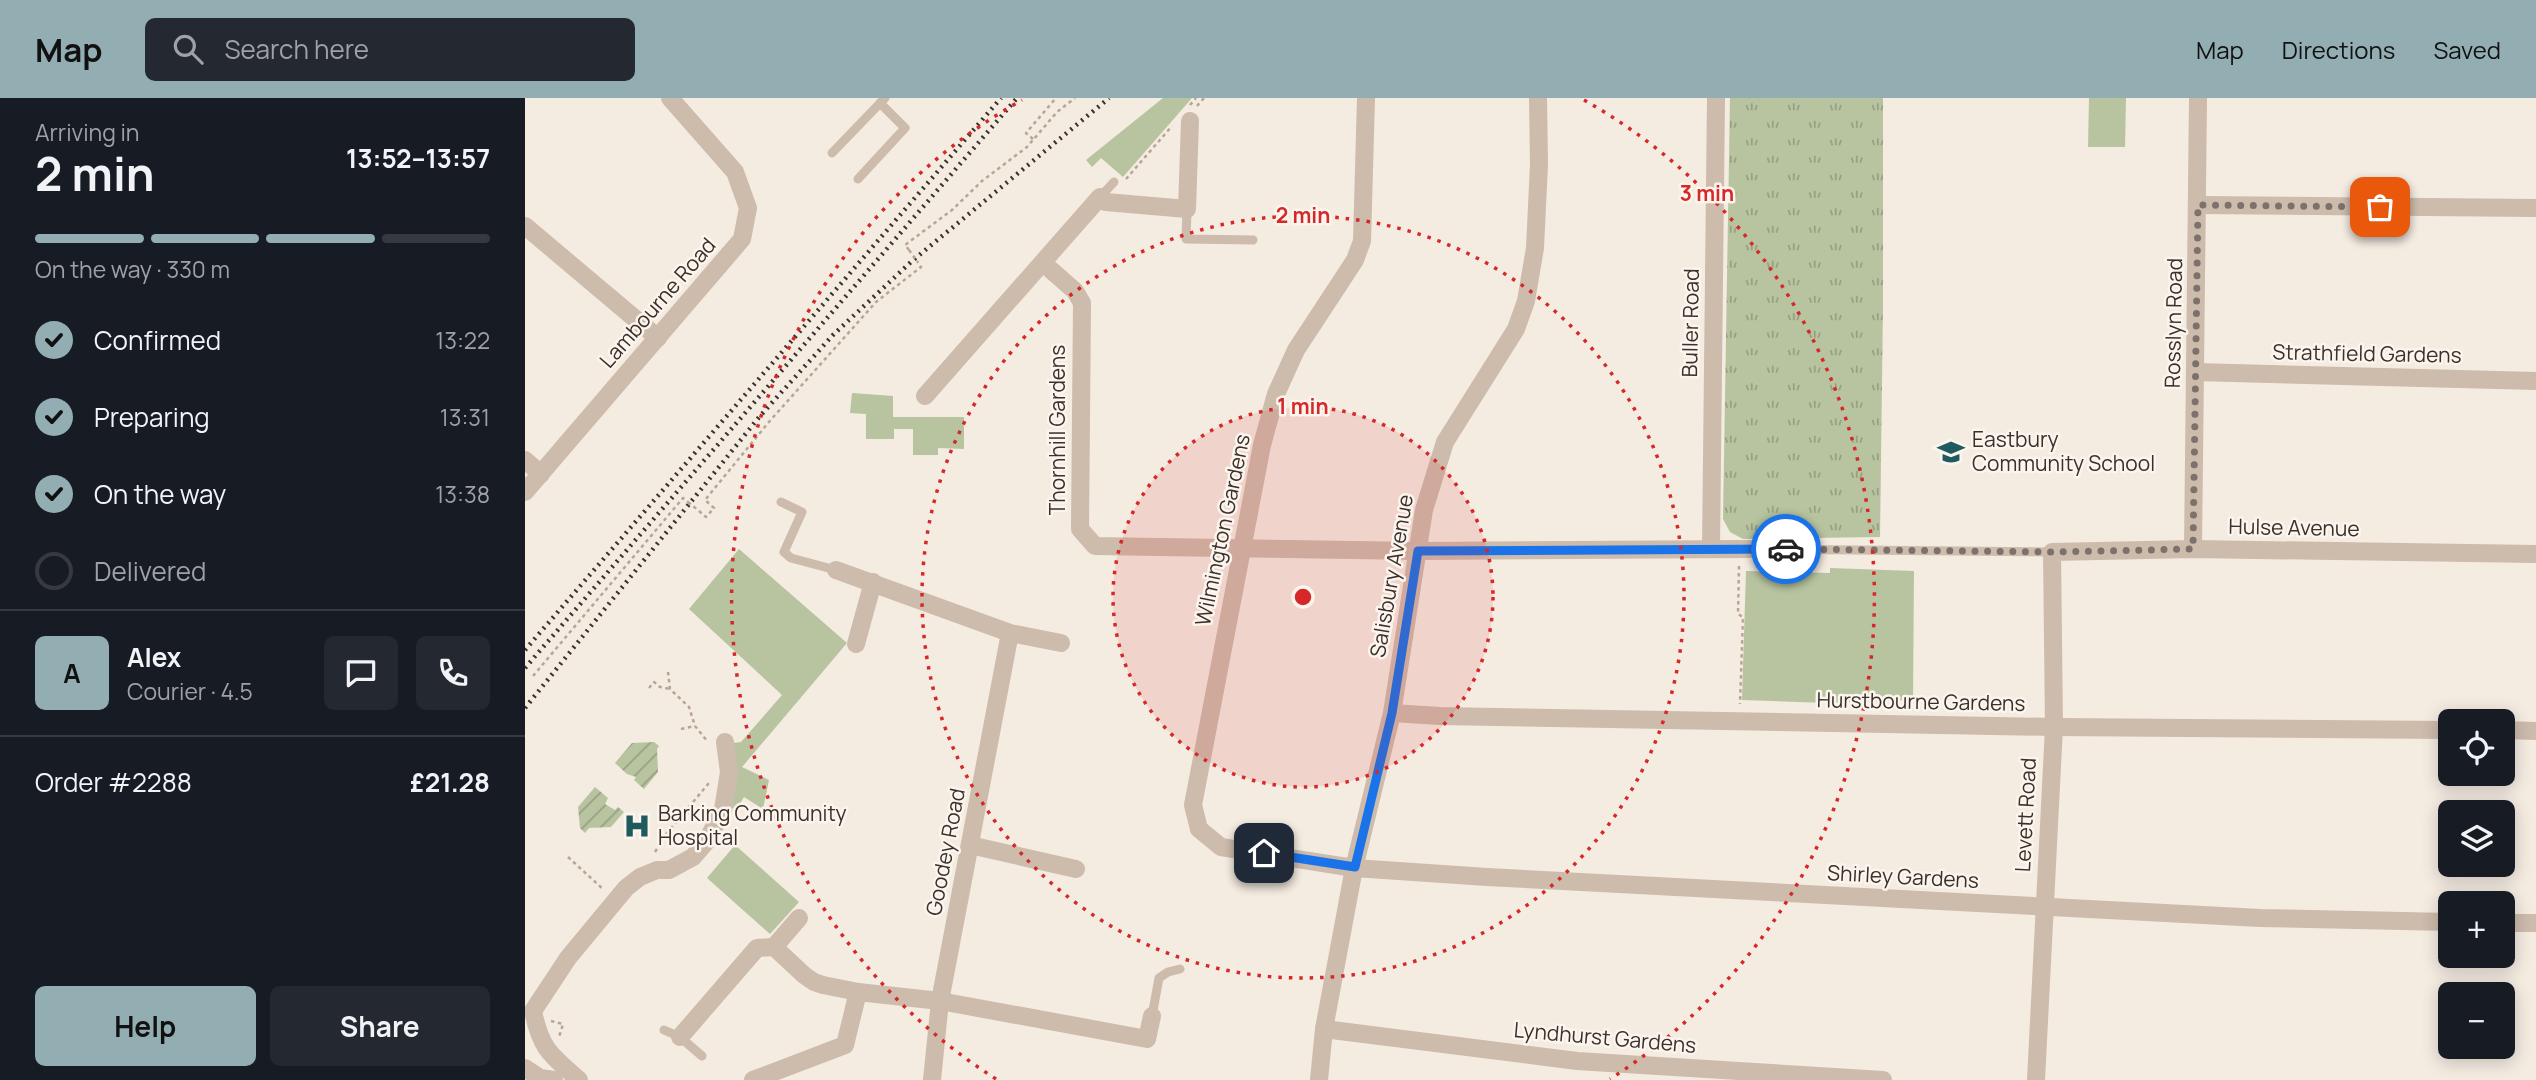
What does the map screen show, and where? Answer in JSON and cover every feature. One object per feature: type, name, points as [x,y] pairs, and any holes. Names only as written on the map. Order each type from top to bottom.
[{"type":"street","name":"Lambourne Road","points":[[525,492],[742,239],[748,208],[735,172],[672,98]]},
{"type":"street","name":"Wilmington Gardens","points":[[1355,867],[1221,847],[1199,828],[1193,805],[1262,445],[1276,394],[1296,350],[1355,260],[1362,241],[1366,98]]},
{"type":"street","name":"Salisbury Avenue","points":[[1319,1080],[1324,1029],[1355,867],[1392,713],[1424,510],[1445,442],[1516,329],[1526,301],[1535,248],[1539,164],[1538,98]]},
{"type":"street","name":"Buller Road","points":[[1711,549],[1716,98]]},
{"type":"street","name":"Rosslyn Road","points":[[2193,549],[2199,98]]},
{"type":"street","points":[[925,396],[1100,197],[1107,202],[1187,209],[1185,116]]},
{"type":"street","points":[[2198,205],[2536,208]]},
{"type":"street","points":[[525,226],[658,338]]},
{"type":"street","name":"Thornhill Gardens","points":[[1043,263],[1075,291],[1082,303],[1080,529],[1095,546],[1418,551]]},
{"type":"street","name":"Strathfield Gardens","points":[[2196,372],[2536,381]]},
{"type":"street","points":[[525,460],[541,474]]},
{"type":"street","points":[[1418,551],[1744,549]]},
{"type":"street","name":"Hulse Avenue","points":[[2052,552],[2193,549],[2536,554]]},
{"type":"street","name":"Levett Road","points":[[2036,1080],[2054,727],[2052,552]]},
{"type":"street","points":[[836,570],[1010,634],[1061,643]]},
{"type":"street","points":[[856,644],[873,582]]},
{"type":"street","name":"Goodey Road","points":[[932,1080],[940,1001],[1010,634]]},
{"type":"street","name":"Hurstbourne Gardens","points":[[1392,713],[2054,727],[2438,730]]},
{"type":"street","points":[[2515,730],[2536,730]]},
{"type":"street","points":[[579,1080],[554,1047],[538,1036],[533,1011],[614,900],[640,877],[657,870],[669,870],[693,857],[706,842],[723,810],[729,772],[717,743]]},
{"type":"street","points":[[970,845],[1076,869]]},
{"type":"street","name":"Shirley Gardens","points":[[1355,867],[1501,878],[2260,918],[2438,922]]},
{"type":"street","points":[[672,1034],[757,948],[773,947],[802,920]]},
{"type":"street","points":[[2515,923],[2536,923]]},
{"type":"street","points":[[773,947],[814,982],[858,992],[940,1001],[1147,1039],[1152,1016]]},
{"type":"street","points":[[753,1080],[845,1045],[858,992]]},
{"type":"street","name":"Lyndhurst Gardens","points":[[1324,1029],[1577,1061],[1883,1080]]},
{"type":"street","points":[[525,1062],[554,1047]]},
{"type":"street","points":[[525,1068],[540,1078],[554,1080]]},
{"type":"lane","points":[[832,153],[883,101],[905,128],[858,179]]},
{"type":"lane","points":[[1100,197],[1114,182]]},
{"type":"lane","points":[[1187,209],[1187,239],[1253,240]]},
{"type":"lane","points":[[781,502],[802,512],[784,552],[791,558],[836,570]]},
{"type":"lane","points":[[1744,549],[2052,552]]},
{"type":"lane","points":[[1152,1016],[1159,978],[1180,969]]},
{"type":"lane","points":[[672,1034],[702,1056]]},
{"type":"path","points":[[1034,140],[1026,133],[1056,98]]},
{"type":"path","points":[[533,676],[683,498],[706,517],[714,508],[705,500],[804,382],[876,302],[921,267],[905,245],[952,210],[982,181],[1034,140],[1057,112],[1075,98]]},
{"type":"path","points":[[1114,182],[1117,178],[1123,182],[1185,116],[1196,98]]},
{"type":"path","points":[[1740,721],[1743,617],[1738,614],[1744,549]]},
{"type":"path","points":[[669,672],[670,689]]},
{"type":"path","points":[[649,688],[654,682],[660,687],[670,689],[689,707],[695,726],[717,743]]},
{"type":"path","points":[[681,729],[695,726]]},
{"type":"path","points":[[655,853],[667,833],[714,776]]},
{"type":"path","points":[[568,857],[614,900]]},
{"type":"path","points":[[544,1019],[563,1024],[554,1047]]},
{"type":"green space","points":[[1163,98],[1192,98],[1123,177],[1101,158],[1092,167],[1086,160]]},
{"type":"green space","points":[[1730,98],[1883,98],[1880,537],[1743,539],[1730,532],[1723,519]]},
{"type":"green space","points":[[2089,98],[2126,98],[2125,147],[2088,147]]},
{"type":"green space","points":[[852,393],[893,396],[893,417],[964,417],[964,449],[938,448],[938,455],[913,455],[913,429],[894,429],[894,439],[866,439],[866,414],[850,413]]},
{"type":"green space","points":[[739,549],[847,643],[742,767],[769,780],[763,809],[744,797],[735,812],[732,807],[733,743],[741,742],[782,695],[689,609]]},
{"type":"green space","points":[[1830,568],[1914,571],[1913,700],[1826,703],[1742,700],[1746,571],[1830,573]]},
{"type":"green space","points":[[654,742],[659,746],[658,772],[644,789],[634,780],[636,777],[627,774],[615,763],[632,743]]},
{"type":"green space","points":[[595,787],[608,798],[605,804],[615,810],[618,807],[624,812],[611,827],[589,828],[585,833],[580,828],[578,807]]},
{"type":"green space","points":[[735,845],[799,902],[770,934],[707,878]]},
{"type":"railway","points":[[525,650],[1001,98]]},
{"type":"railway","points":[[525,668],[1017,98]]},
{"type":"railway","points":[[525,708],[760,416],[833,335],[912,261],[1109,98]]},
{"type":"way so far","points":[[1786,549],[2052,552],[2193,549],[2198,205],[2380,207]]},
{"type":"place","name":"Eastbury Community School","points":[[1951,452]]},
{"type":"place","name":"Barking Community Hospital","points":[[637,826]]},
{"type":"route","points":[[1264,853],[1355,867],[1392,713],[1418,551],[1786,549]]}]
